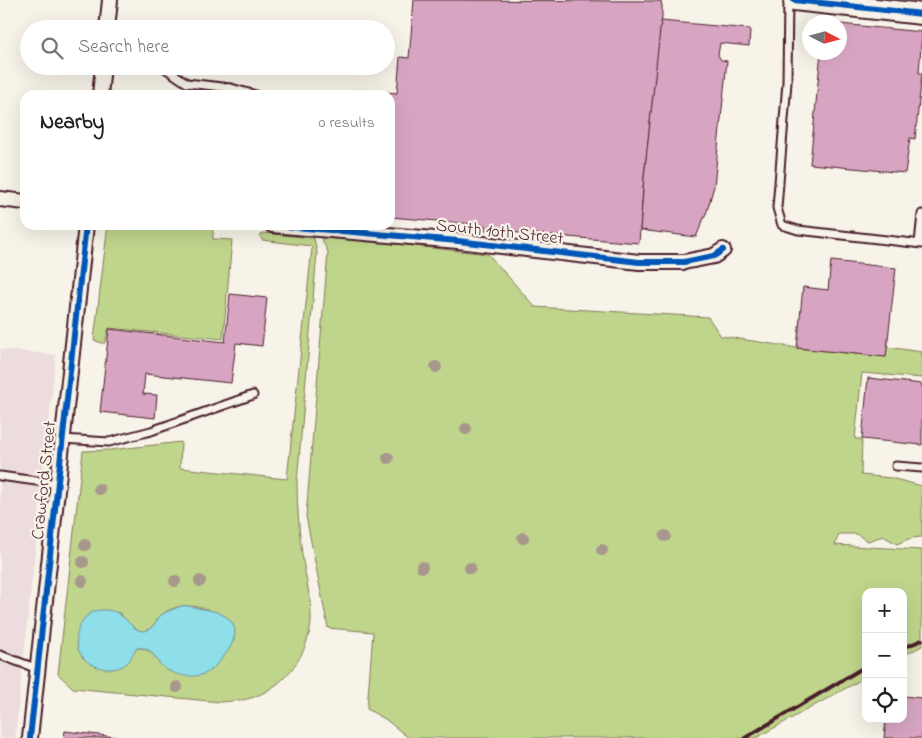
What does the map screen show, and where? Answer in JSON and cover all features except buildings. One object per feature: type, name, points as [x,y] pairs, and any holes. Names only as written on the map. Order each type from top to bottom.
[{"type":"street","points":[[108,20],[110,0]]},
{"type":"street","points":[[794,0],[872,4],[922,14]]},
{"type":"street","points":[[101,90],[102,75]]},
{"type":"street","points":[[0,200],[20,202]]},
{"type":"street","name":"Crawford Street","points":[[30,738],[85,230]]},
{"type":"street","name":"South 10th Street","points":[[345,230],[639,262],[684,262],[714,256],[723,250]]},
{"type":"lane","points":[[788,0],[787,82],[777,208],[782,225],[798,230],[921,244],[922,214]]},
{"type":"lane","points":[[176,75],[187,82],[238,90]]},
{"type":"lane","points":[[63,439],[108,442],[151,431],[253,395]]},
{"type":"lane","points":[[896,466],[922,468]]},
{"type":"lane","points":[[0,476],[58,484]]},
{"type":"lane","points":[[0,655],[38,669]]},
{"type":"shaded area","points":[[0,349],[56,355],[15,738],[0,738]]},
{"type":"green space","points":[[108,230],[212,230],[213,239],[232,240],[223,339],[109,328],[105,343],[94,340]]},
{"type":"green space","points":[[262,233],[314,238],[317,253],[297,482],[300,536],[311,613],[309,634],[305,646],[293,668],[276,685],[254,697],[237,701],[220,702],[73,688],[58,674],[83,451],[181,442],[180,468],[287,479],[312,248],[311,246],[262,240],[260,236]],"holes":[[[187,606],[214,612],[231,621],[234,640],[219,661],[203,674],[161,665],[151,653],[141,648],[137,648],[131,656],[93,664],[82,657],[118,612],[135,629],[144,631],[151,628],[167,611]]]},
{"type":"green space","points":[[320,236],[488,254],[535,307],[708,317],[721,336],[797,348],[886,357],[887,347],[922,352],[922,378],[862,373],[855,439],[862,439],[861,475],[891,478],[922,486],[922,537],[911,538],[897,544],[883,536],[868,541],[856,534],[839,534],[835,545],[922,550],[922,646],[907,654],[907,588],[862,588],[862,679],[756,738],[409,738],[385,719],[367,709],[373,632],[328,628],[306,516],[328,252]]},
{"type":"water","points":[[181,606],[214,611],[229,619],[233,625],[235,631],[230,647],[215,666],[204,674],[187,676],[169,671],[145,648],[137,648],[127,663],[110,669],[103,669],[91,664],[79,651],[77,639],[79,627],[82,621],[93,612],[102,610],[113,611],[135,628],[144,631],[152,627],[162,614]]},
{"type":"railway","points":[[907,646],[922,640]]},
{"type":"railway","points":[[745,738],[862,668]]},
{"type":"cycle path","points":[[794,0],[922,14]]},
{"type":"cycle path","points":[[30,738],[85,230]]},
{"type":"cycle path","points":[[330,230],[458,241],[639,262],[684,262],[714,256],[723,250]]}]
